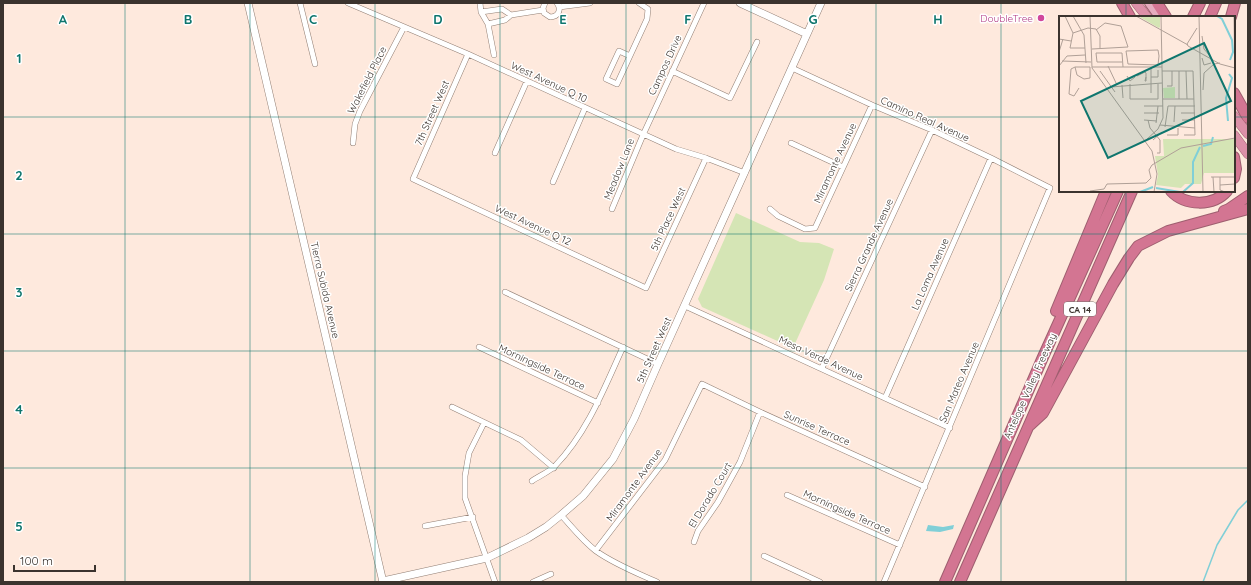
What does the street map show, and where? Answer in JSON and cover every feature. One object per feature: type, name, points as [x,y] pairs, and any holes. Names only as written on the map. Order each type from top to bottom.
[{"type":"highway","points":[[1122,3],[1129,16]]},
{"type":"highway","points":[[1136,3],[1146,16]]},
{"type":"highway","points":[[1157,3],[1165,16]]},
{"type":"highway","points":[[1194,16],[1200,3]]},
{"type":"highway","points":[[1210,16],[1216,3]]},
{"type":"highway","points":[[1231,16],[1235,3]]},
{"type":"highway","points":[[1235,95],[1248,118]]},
{"type":"highway","points":[[1235,117],[1248,134]]},
{"type":"highway","points":[[1235,136],[1248,154]]},
{"type":"highway","points":[[1235,162],[1235,174]]},
{"type":"highway","points":[[1042,357],[1046,336],[1106,192]]},
{"type":"highway","name":"Antelope Valley Freeway","points":[[945,582],[1042,357],[1118,192]]},
{"type":"highway","name":"Antelope Valley Freeway","points":[[960,582],[1132,192]]},
{"type":"highway","points":[[1172,192],[1176,197],[1190,202],[1201,203],[1210,202],[1226,192]]},
{"type":"highway","points":[[1198,222],[1229,209],[1248,196]]},
{"type":"highway","points":[[1027,428],[1043,413],[1113,284],[1138,246],[1168,231],[1248,209]]},
{"type":"main road","points":[[1149,3],[1158,16]]},
{"type":"street","name":"Tierra Subida Avenue","points":[[248,3],[383,582]]},
{"type":"street","points":[[300,3],[315,64]]},
{"type":"street","name":"West Avenue Q 10","points":[[348,3],[359,5],[643,135],[676,149],[706,158],[745,173]]},
{"type":"street","points":[[480,3],[481,12],[488,24],[494,56]]},
{"type":"street","points":[[545,3],[543,10],[545,15],[553,17],[557,15],[558,5],[590,3]]},
{"type":"street","points":[[630,56],[619,51],[606,79],[617,84],[630,56],[647,19],[648,9],[639,3]]},
{"type":"street","name":"Campos Drive","points":[[643,135],[704,3]]},
{"type":"street","points":[[740,3],[807,34]]},
{"type":"street","name":"5th Street West","points":[[383,582],[487,558],[528,538],[562,515],[583,496],[613,459],[631,426],[821,3]]},
{"type":"street","points":[[481,12],[502,9],[511,14],[543,10]]},
{"type":"street","points":[[488,24],[505,20],[511,14]]},
{"type":"street","name":"Wakefield Place","points":[[353,143],[355,124],[360,111],[404,26]]},
{"type":"street","points":[[672,71],[730,98],[757,42]]},
{"type":"street","name":"7th Street West","points":[[413,178],[468,54]]},
{"type":"street","name":"Camino Real Avenue","points":[[792,68],[872,105],[932,130],[1050,188]]},
{"type":"street","points":[[496,153],[527,81]]},
{"type":"street","name":"Miramonte Avenue","points":[[770,209],[778,216],[805,229],[815,228],[872,105]]},
{"type":"street","points":[[553,182],[585,108]]},
{"type":"street","name":"Sierra Grande Avenue","points":[[822,368],[932,130]]},
{"type":"street","name":"Meadow Lane","points":[[612,209],[643,135]]},
{"type":"street","points":[[791,143],[843,167]]},
{"type":"street","name":"5th Place West","points":[[646,288],[706,158]]},
{"type":"street","name":"La Loma Avenue","points":[[886,398],[991,158]]},
{"type":"street","name":"West Avenue Q 12","points":[[413,178],[646,288]]},
{"type":"street","name":"San Mateo Avenue","points":[[884,582],[1050,188]]},
{"type":"street","points":[[505,292],[658,364]]},
{"type":"street","name":"Mesa Verde Avenue","points":[[685,306],[950,428]]},
{"type":"street","name":"Morningside Terrace","points":[[479,347],[598,402]]},
{"type":"street","points":[[532,481],[554,468],[578,438],[598,402],[623,347]]},
{"type":"street","name":"Miramonte Avenue","points":[[596,550],[665,460],[702,384]]},
{"type":"street","name":"Sunrise Terrace","points":[[702,384],[925,487]]},
{"type":"street","points":[[452,407],[521,440],[554,468]]},
{"type":"street","name":"El Dorado Court","points":[[694,542],[698,531],[718,502],[740,462],[760,412]]},
{"type":"street","points":[[484,423],[469,453],[465,476],[466,498],[495,582]]},
{"type":"street","name":"Morningside Terrace","points":[[787,494],[900,545]]},
{"type":"street","points":[[562,515],[577,533],[596,550],[657,582]]},
{"type":"street","points":[[425,526],[473,517]]},
{"type":"street","points":[[764,556],[820,582]]},
{"type":"street","points":[[533,582],[551,574]]},
{"type":"green space","points":[[736,213],[800,242],[819,243],[834,249],[824,280],[793,348],[702,307],[698,299]]},
{"type":"water","points":[[928,525],[943,527],[954,525],[953,529],[940,532],[926,531]]},
{"type":"waterway","points":[[1203,582],[1217,545],[1238,510],[1248,500]]},
{"type":"place","name":"DoubleTree","points":[[1041,18]]}]
